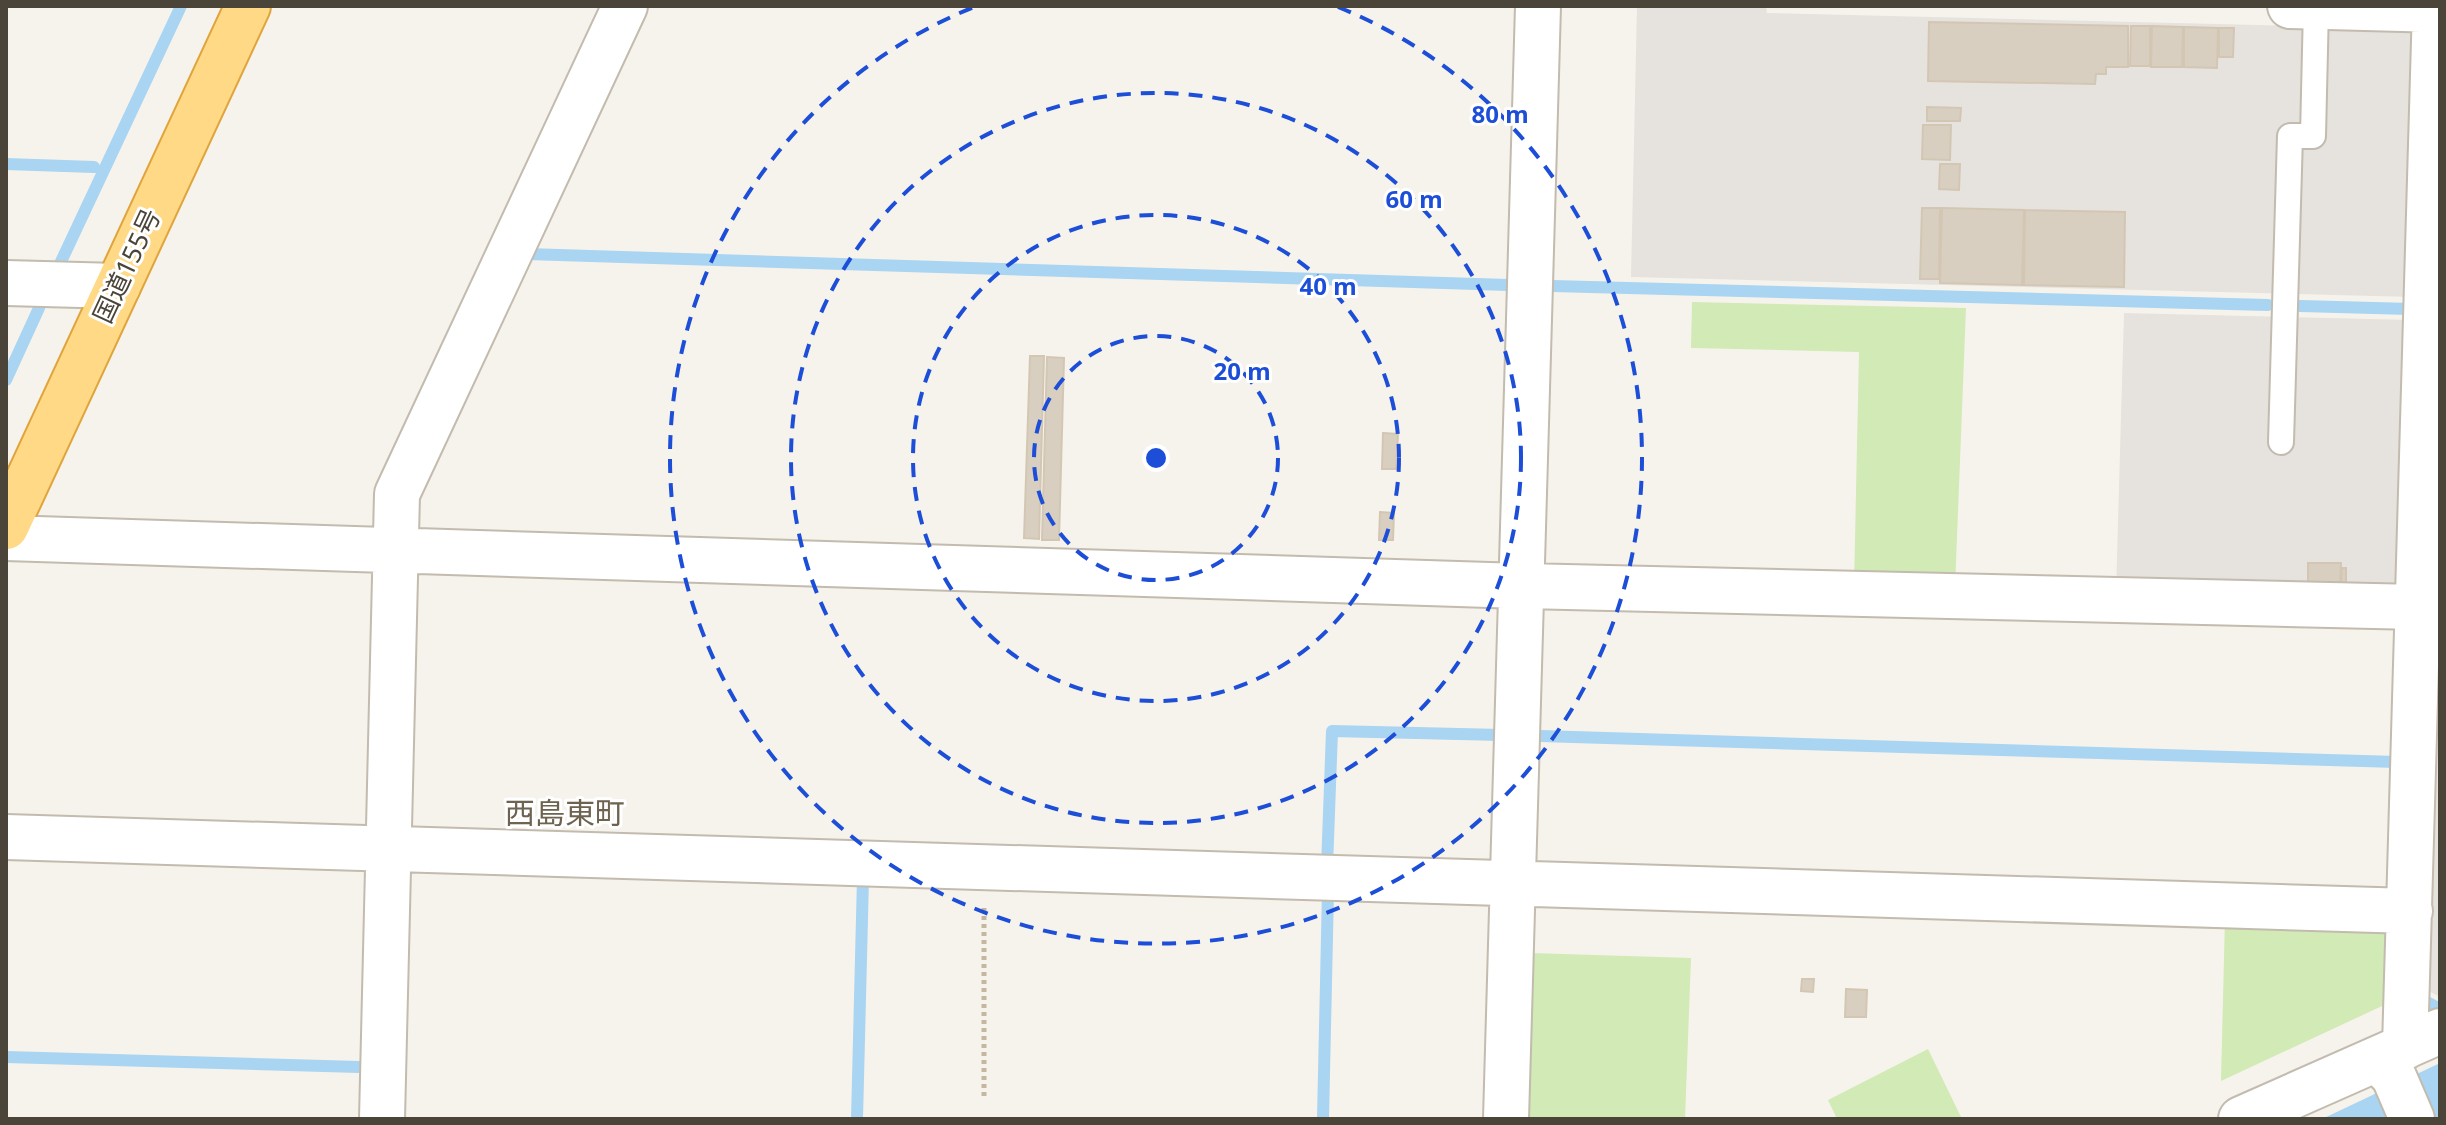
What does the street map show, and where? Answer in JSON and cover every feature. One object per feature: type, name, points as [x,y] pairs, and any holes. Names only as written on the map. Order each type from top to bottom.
[{"type":"highway","name":"国道155号","points":[[6,527],[248,6]]},
{"type":"street","points":[[382,1119],[397,494],[625,6]]},
{"type":"street","points":[[1506,1119],[1538,6]]},
{"type":"street","points":[[2290,6],[2437,9],[2404,1054],[2412,1119]]},
{"type":"street","points":[[6,283],[118,286]]},
{"type":"street","points":[[6,538],[1521,586],[2418,607]]},
{"type":"street","points":[[6,837],[2410,911]]},
{"type":"street","points":[[2241,1119],[2404,1054]]},
{"type":"lane","points":[[2281,442],[2290,136],[2313,136],[2330,7]]},
{"type":"path","points":[[984,867],[984,1100]]},
{"type":"shaded area","points":[[1637,6],[1766,6],[1767,13],[2420,29],[2413,297],[1631,277]]},
{"type":"shaded area","points":[[2124,313],[2412,320],[2409,586],[2116,592]]},
{"type":"shaded area","points":[[2440,348],[2440,997],[2429,991],[2437,757],[2426,756]]},
{"type":"green space","points":[[1692,302],[1966,308],[1955,588],[1854,586],[1859,352],[1691,348]]},
{"type":"green space","points":[[2225,917],[2386,921],[2395,1000],[2221,1081]]},
{"type":"green space","points":[[1531,953],[1691,958],[1685,1119],[1524,1119]]},
{"type":"green space","points":[[1928,1049],[1962,1119],[1837,1119],[1828,1100]]},
{"type":"water","points":[[2440,1063],[2440,1119],[2322,1119]]},
{"type":"building","points":[[1929,22],[2128,26],[2128,67],[2106,67],[2106,74],[2096,74],[2095,84],[1928,81]]},
{"type":"building","points":[[2131,26],[2150,26],[2150,66],[2130,66]]},
{"type":"building","points":[[2152,26],[2183,27],[2182,67],[2151,67]]},
{"type":"building","points":[[2184,27],[2218,28],[2217,68],[2184,67]]},
{"type":"building","points":[[2219,28],[2234,28],[2233,57],[2219,57]]},
{"type":"building","points":[[1927,107],[1961,108],[1960,121],[1927,121]]},
{"type":"building","points":[[1923,125],[1951,125],[1950,160],[1922,159]]},
{"type":"building","points":[[1940,164],[1960,164],[1959,190],[1939,189]]},
{"type":"building","points":[[1922,208],[1940,208],[1939,279],[1920,279]]},
{"type":"building","points":[[1942,208],[2024,210],[2022,285],[1940,283]]},
{"type":"building","points":[[2025,210],[2125,212],[2124,287],[2024,285]]},
{"type":"building","points":[[1030,356],[1044,356],[1039,539],[1024,538]]},
{"type":"building","points":[[1047,357],[1064,358],[1059,540],[1042,540]]},
{"type":"building","points":[[1383,433],[1398,434],[1396,469],[1382,469]]},
{"type":"building","points":[[1380,512],[1394,513],[1393,540],[1379,540]]},
{"type":"building","points":[[2308,563],[2341,563],[2340,586],[2308,586]]},
{"type":"building","points":[[2342,568],[2346,568],[2346,583],[2341,583]]},
{"type":"building","points":[[1802,979],[1814,979],[1813,992],[1801,991]]},
{"type":"building","points":[[1846,989],[1867,990],[1866,1017],[1845,1017]]},
{"type":"waterway","points":[[58,268],[181,6]]},
{"type":"waterway","points":[[6,164],[94,167]]},
{"type":"waterway","points":[[527,254],[1508,285]]},
{"type":"waterway","points":[[1552,286],[2268,305]]},
{"type":"waterway","points":[[2300,306],[2411,309]]},
{"type":"waterway","points":[[6,380],[39,308]]},
{"type":"waterway","points":[[1327,867],[1332,731],[1501,735]]},
{"type":"waterway","points":[[1540,736],[2397,762]]},
{"type":"waterway","points":[[857,1119],[863,878]]},
{"type":"waterway","points":[[1323,1119],[1328,891]]},
{"type":"waterway","points":[[2423,993],[2423,1000],[2440,1009]]},
{"type":"waterway","points":[[6,1057],[359,1067]]},
{"type":"district","name":"西島東町","points":[[565,814]]}]
